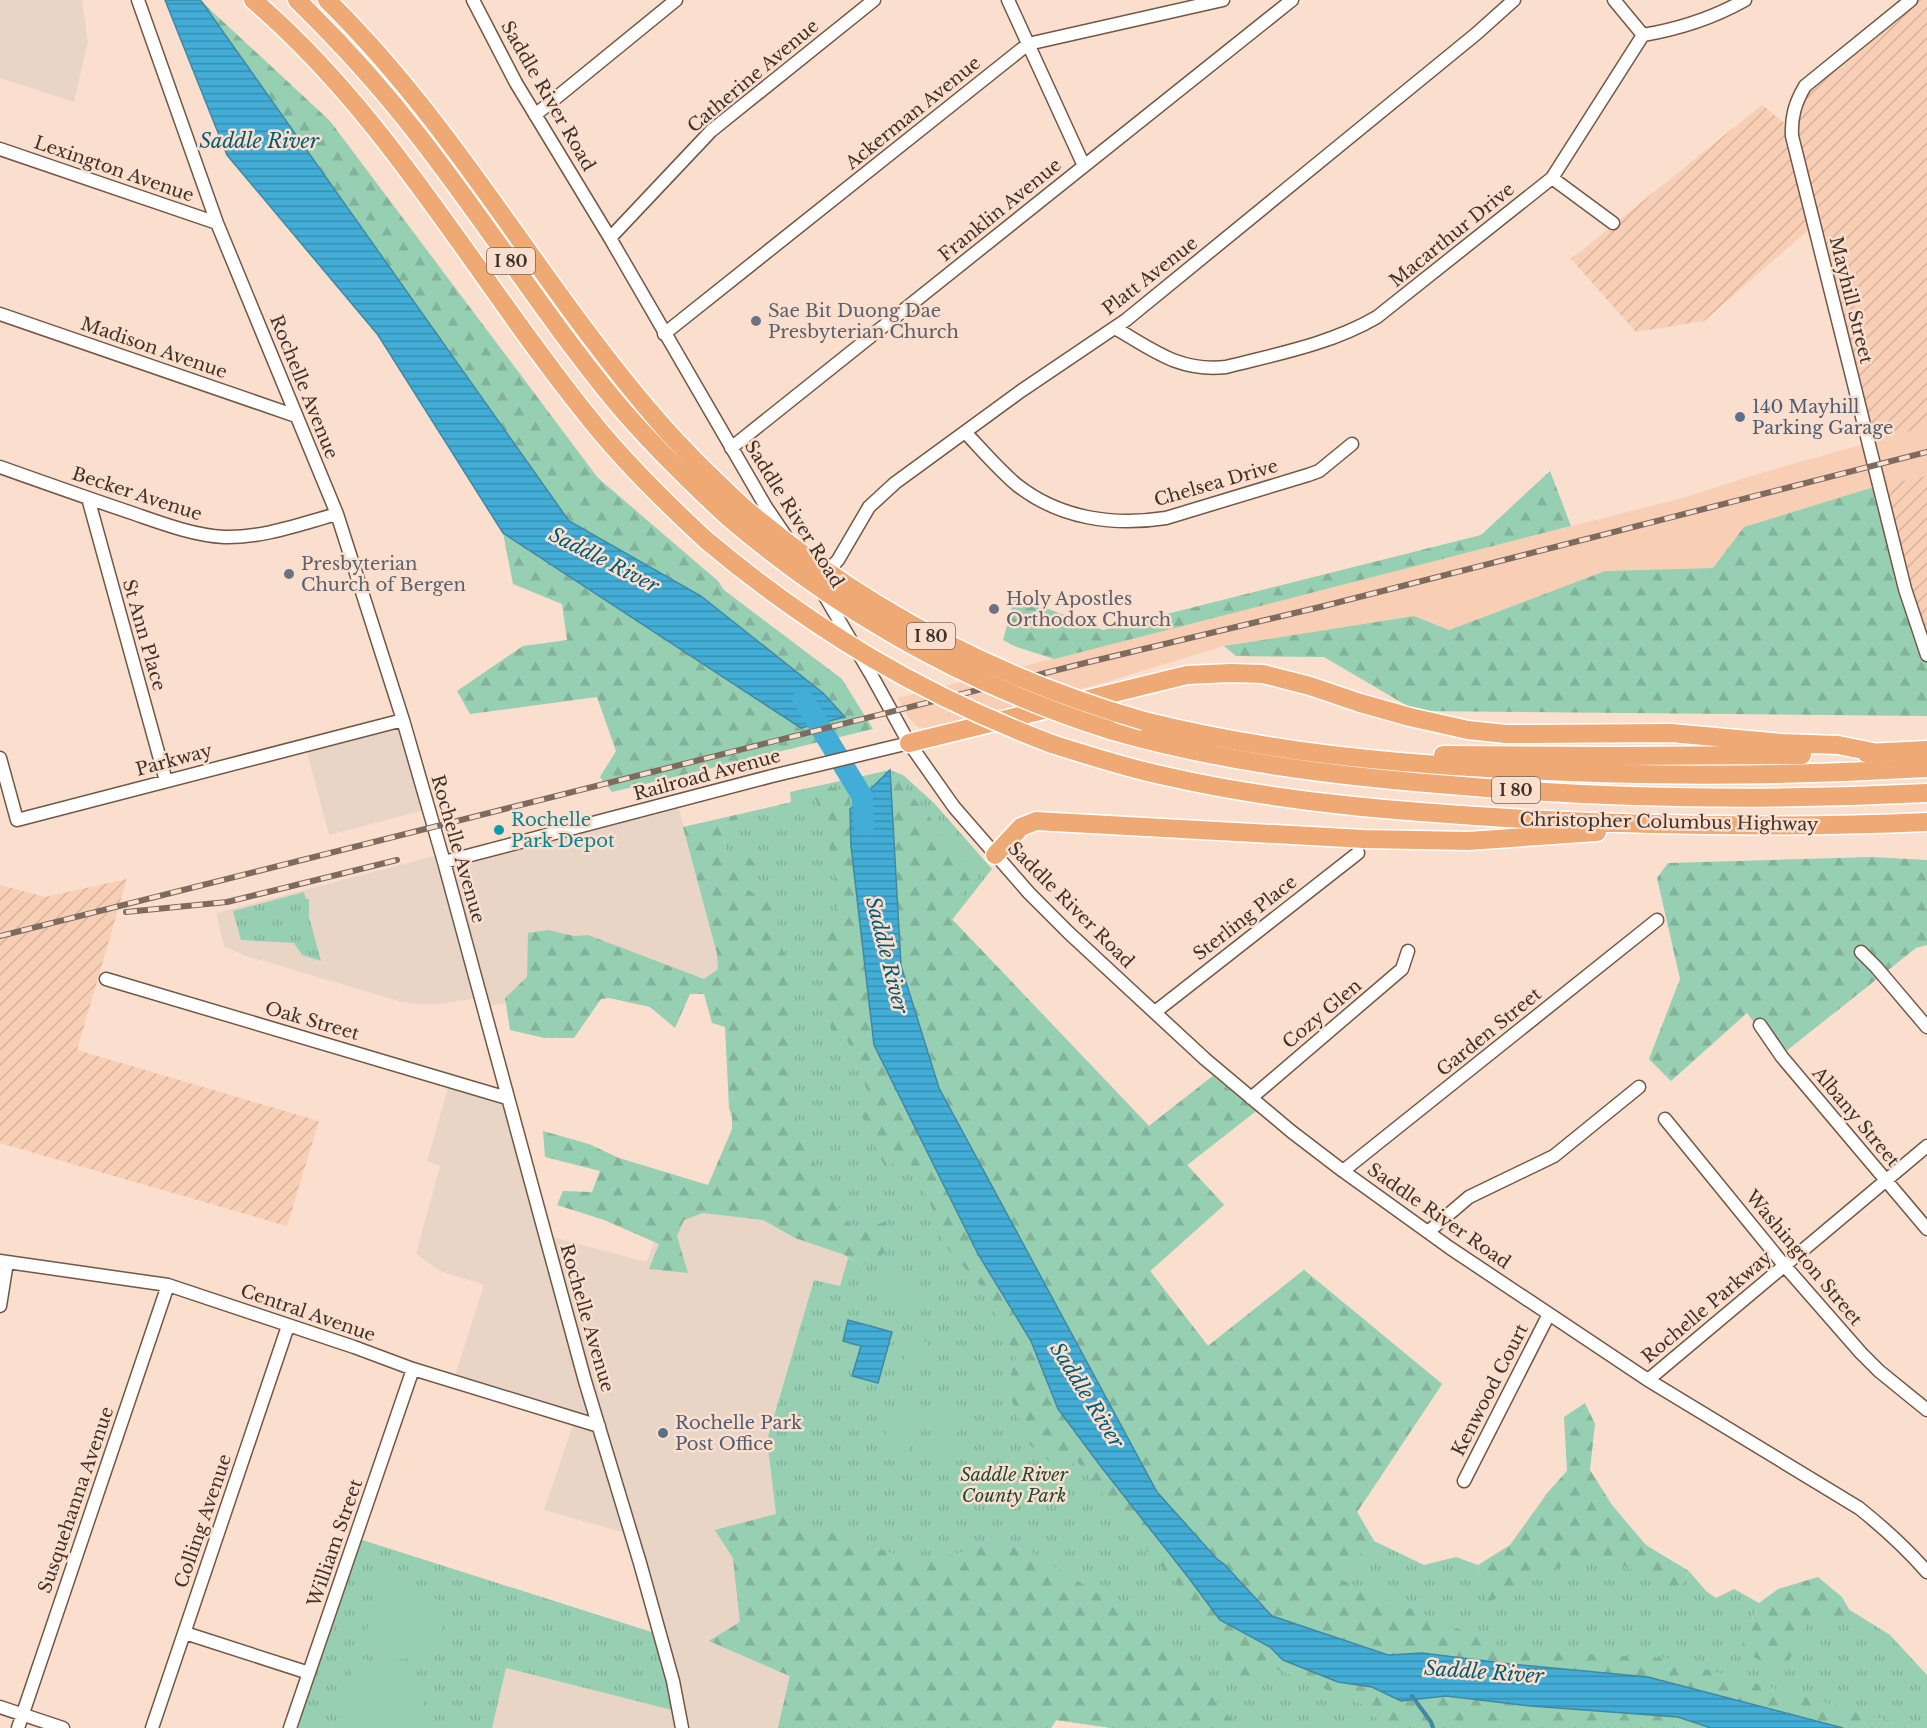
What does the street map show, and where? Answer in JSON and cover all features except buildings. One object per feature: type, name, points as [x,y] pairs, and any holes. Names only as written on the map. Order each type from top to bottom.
[{"type":"highway","name":"Christopher Columbus Highway","points":[[253,0],[312,56],[381,134],[432,200],[541,355],[591,421],[647,483],[706,540],[806,618],[878,663],[952,702],[1052,744],[1126,767],[1246,792],[1307,801],[1464,815],[1639,825],[1819,826],[1927,822]]},
{"type":"highway","name":"Christopher Columbus Highway","points":[[297,0],[353,57],[406,120],[616,402],[672,464],[736,512],[828,573],[897,617],[977,659],[1044,688],[1144,721],[1217,738],[1316,754],[1442,766],[1607,774],[1783,774],[1927,768]]},
{"type":"highway","name":"Christopher Columbus Highway","points":[[327,0],[377,52],[423,107],[632,390],[781,561],[886,632],[959,671],[1027,700],[1110,730],[1182,749],[1264,764],[1346,775],[1572,794],[1800,797],[1927,793]]},
{"type":"highway","points":[[909,743],[1187,675],[1231,673],[1263,674],[1400,714],[1468,730],[1506,734],[1671,733],[1838,746],[1878,753]]},
{"type":"highway","points":[[1316,754],[1767,756],[1927,750]]},
{"type":"highway","points":[[995,855],[1021,827],[1036,821],[1364,839],[1468,841],[1696,826]]},
{"type":"street","name":"Rochelle Avenue","points":[[138,0],[217,223],[337,514],[403,720],[599,1426],[673,1681],[682,1728]]},
{"type":"street","name":"Saddle River Road","points":[[473,0],[535,115],[610,238],[766,507],[817,583],[909,743],[954,807],[1029,893],[1069,933],[1251,1098],[1343,1171],[1428,1232],[1648,1380],[1859,1508],[1884,1527],[1927,1572]]},
{"type":"street","points":[[535,115],[676,0]]},
{"type":"street","name":"Catherine Avenue","points":[[610,238],[711,131],[874,0]]},
{"type":"street","points":[[1008,0],[1084,166]]},
{"type":"street","name":"Ackerman Avenue","points":[[664,334],[1028,44],[1222,0]]},
{"type":"street","name":"Platt Avenue","points":[[817,583],[838,560],[869,507],[895,483],[1115,327],[1476,34],[1514,0]]},
{"type":"street","points":[[1614,0],[1643,35],[1694,23],[1745,0]]},
{"type":"street","name":"Mayhill Street","points":[[1911,0],[1805,87],[1798,98],[1791,123],[1792,136],[1873,465],[1908,598],[1927,655]]},
{"type":"street","name":"Franklin Avenue","points":[[732,448],[1284,3]]},
{"type":"street","name":"Macarthur Drive","points":[[1115,327],[1180,364],[1212,369],[1334,339],[1359,328],[1377,317],[1552,178],[1643,35]]},
{"type":"street","name":"Lexington Avenue","points":[[0,149],[217,223]]},
{"type":"street","points":[[1552,178],[1613,223]]},
{"type":"street","name":"Madison Avenue","points":[[0,314],[296,416]]},
{"type":"street","name":"Chelsea Drive","points":[[965,432],[1018,486],[1038,498],[1082,517],[1120,522],[1166,518],[1308,475],[1319,471],[1352,444]]},
{"type":"street","name":"Becker Avenue","points":[[0,467],[183,530],[224,537],[268,533],[337,514]]},
{"type":"street","name":"St Ann Place","points":[[88,498],[166,781]]},
{"type":"street","name":"Parkway","points":[[0,758],[17,820],[403,720]]},
{"type":"street","name":"Railroad Avenue","points":[[444,862],[909,743]]},
{"type":"street","name":"Sterling Place","points":[[1155,1012],[1358,853]]},
{"type":"street","name":"Garden Street","points":[[1343,1171],[1657,921]]},
{"type":"street","name":"Cozy Glen","points":[[1251,1098],[1402,969],[1408,951]]},
{"type":"street","points":[[1861,952],[1927,1027]]},
{"type":"street","name":"Oak Street","points":[[106,979],[507,1098]]},
{"type":"street","name":"Albany Street","points":[[1760,1025],[1782,1057],[1927,1229]]},
{"type":"street","points":[[1428,1232],[1468,1197],[1554,1156],[1639,1087]]},
{"type":"street","name":"Washington Street","points":[[1665,1119],[1784,1265],[1867,1359],[1927,1410]]},
{"type":"street","name":"Rochelle Parkway","points":[[1648,1380],[1927,1146]]},
{"type":"street","points":[[0,1306],[3,1261]]},
{"type":"street","name":"Central Avenue","points":[[3,1261],[168,1285],[413,1369],[599,1426]]},
{"type":"street","name":"Susquehanna Avenue","points":[[18,1728],[168,1285]]},
{"type":"street","name":"Kenwood Court","points":[[1464,1481],[1549,1314]]},
{"type":"street","name":"Colling Avenue","points":[[152,1728],[288,1326]]},
{"type":"street","name":"William Street","points":[[291,1728],[413,1369]]},
{"type":"street","points":[[184,1633],[309,1673]]},
{"type":"street","points":[[0,1707],[63,1728]]},
{"type":"shaded area","points":[[0,0],[82,0],[88,42],[74,102],[0,78]]},
{"type":"shaded area","points":[[1909,0],[1927,0],[1927,660],[1812,227],[1704,321],[1636,332],[1571,259],[1762,105],[1788,126],[1802,89]]},
{"type":"shaded area","points":[[1927,426],[1927,476],[1877,486],[1744,527],[1713,568],[1605,571],[1449,630],[1414,616],[1224,646],[945,728],[918,727],[909,718],[898,698],[1686,497],[1761,473]]},
{"type":"shaded area","points":[[403,720],[429,809],[329,835],[305,745]]},
{"type":"shaded area","points":[[677,801],[724,982],[483,1006],[480,998],[437,1004],[417,1004],[402,1002],[246,956],[224,946],[216,913],[442,854],[444,862]]},
{"type":"shaded area","points":[[127,879],[77,1050],[319,1121],[287,1226],[0,1143],[0,885],[45,897]]},
{"type":"shaded area","points":[[450,1081],[507,1098],[545,1235],[647,1262],[676,1178],[758,1209],[848,1258],[840,1286],[814,1280],[767,1440],[776,1514],[716,1530],[733,1558],[740,1622],[709,1641],[790,1676],[778,1728],[682,1728],[632,1535],[544,1510],[575,1419],[453,1381],[484,1285],[440,1271],[416,1254],[440,1166],[427,1161]]},
{"type":"shaded area","points":[[506,1668],[680,1712],[682,1728],[492,1728]]},
{"type":"green space","points":[[202,2],[330,121],[598,478],[718,581],[724,590],[842,679],[873,729],[612,792],[600,777],[616,751],[597,697],[470,714],[457,691],[523,646],[567,640],[562,604],[513,584],[503,533],[790,707],[701,596],[569,521]]},
{"type":"green space","points":[[1550,471],[1571,526],[1054,659],[1003,640],[1015,596],[1103,630],[1481,535]]},
{"type":"green space","points":[[1877,486],[1927,660],[1927,716],[1416,711],[1324,657],[1236,656],[1224,646],[1414,616],[1449,630],[1605,571],[1713,568],[1744,527]]},
{"type":"green space","name":"Saddle River County Park","points":[[890,770],[903,775],[934,803],[992,869],[952,920],[1149,1126],[1213,1076],[1256,1111],[1187,1165],[1224,1205],[1150,1271],[1208,1346],[1304,1270],[1442,1384],[1357,1512],[1374,1541],[1424,1565],[1456,1557],[1478,1565],[1481,1576],[1497,1576],[1558,1493],[1686,1578],[1689,1571],[1706,1591],[1716,1598],[1734,1589],[1759,1603],[1751,1622],[1811,1586],[1890,1635],[1927,1675],[1927,1728],[1112,1728],[1056,1720],[1051,1728],[778,1728],[790,1676],[709,1641],[740,1622],[733,1558],[715,1530],[776,1514],[767,1440],[814,1280],[840,1286],[848,1258],[863,1265],[781,1114],[721,825],[791,802],[790,792]]},
{"type":"green space","points":[[890,770],[979,877],[952,904],[952,919],[1149,1126],[1213,1076],[1256,1111],[1187,1165],[1224,1205],[1150,1271],[1208,1346],[1304,1270],[1442,1384],[1357,1512],[1374,1541],[1337,1578],[1509,1650],[1665,1658],[1916,1728],[1843,1728],[1648,1677],[1422,1653],[1388,1655],[1272,1616],[1224,1564],[1217,1560],[1157,1492],[939,1088],[901,966]]},
{"type":"green space","points":[[830,787],[850,792],[851,846],[874,1045],[978,1254],[1031,1341],[1058,1409],[1220,1620],[1270,1647],[1284,1660],[1338,1682],[1372,1687],[1401,1701],[1446,1696],[1531,1706],[1678,1717],[1711,1728],[1513,1728],[1463,1719],[1464,1728],[1386,1728],[1363,1705],[1262,1663],[1254,1693],[1224,1665],[1229,1638],[1150,1553],[1077,1461],[1061,1471],[1029,1444],[1007,1388],[1016,1358],[981,1286],[946,1247],[932,1208],[908,1157],[885,1167],[857,1105],[868,1092],[846,1037],[832,1040],[820,929],[836,923],[838,895],[830,857],[828,819],[810,791]]},
{"type":"green space","points":[[792,802],[721,825],[728,858],[742,849],[757,866],[740,885],[774,906],[798,1023],[787,1030],[793,1056],[787,1098],[815,1169],[853,1231],[885,1222],[894,1246],[869,1264],[862,1262],[864,1266],[842,1254],[795,1238],[763,1220],[703,1213],[684,1220],[677,1236],[688,1273],[649,1269],[659,1244],[604,1220],[557,1205],[563,1191],[592,1192],[600,1171],[545,1157],[543,1131],[589,1144],[619,1158],[708,1185],[732,1129],[725,1027],[712,1023],[704,994],[690,994],[675,1028],[650,1007],[609,998],[601,999],[574,1038],[544,1038],[510,1030],[505,998],[527,977],[528,933],[548,930],[574,936],[588,935],[704,979],[718,969],[717,954],[683,827]]},
{"type":"green space","points":[[1871,857],[1927,860],[1927,945],[1916,948],[1780,1056],[1747,1013],[1671,1081],[1649,1059],[1680,979],[1657,878],[1668,863]]},
{"type":"green space","points":[[304,892],[306,899],[309,899],[309,917],[321,961],[302,955],[294,943],[241,940],[233,911]]},
{"type":"green space","points":[[895,1267],[919,1300],[904,1312],[880,1279]]},
{"type":"green space","points":[[910,1337],[928,1342],[917,1381],[899,1376]]},
{"type":"green space","points":[[896,1397],[922,1404],[908,1451],[883,1444]]},
{"type":"green space","points":[[1585,1403],[1595,1424],[1590,1470],[1612,1505],[1646,1545],[1689,1571],[1677,1595],[1618,1562],[1588,1550],[1578,1558],[1487,1603],[1478,1565],[1510,1545],[1548,1492],[1567,1471],[1564,1417]]},
{"type":"green space","points":[[937,1408],[962,1415],[949,1463],[924,1455]]},
{"type":"green space","points":[[776,1514],[922,1563],[1010,1539],[1142,1621],[1240,1728],[1112,1728],[1056,1720],[1051,1728],[778,1728],[790,1676],[709,1641],[740,1622],[733,1558],[715,1530]]},
{"type":"green space","points":[[356,1538],[661,1635],[680,1712],[506,1668],[492,1728],[290,1728]]},
{"type":"green space","points":[[387,1574],[393,1576],[396,1584],[444,1602],[444,1624],[440,1634],[434,1643],[417,1656],[406,1659],[386,1657],[377,1653],[363,1641],[382,1588],[379,1585],[380,1577]]},
{"type":"green space","points":[[1818,1577],[1842,1597],[1854,1618],[1808,1623],[1783,1672],[1740,1650],[1759,1603],[1778,1589]]},
{"type":"green space","points":[[357,1657],[430,1680],[415,1728],[334,1728]]},
{"type":"water","name":"Saddle River","points":[[165,0],[200,0],[202,2],[569,521],[701,596],[823,693],[845,717],[801,728],[503,533],[378,335],[227,155]]},
{"type":"water","name":"Saddle River","points":[[890,770],[901,966],[939,1088],[1157,1492],[1272,1616],[1388,1655],[1422,1653],[1648,1677],[1843,1728],[1711,1728],[1678,1717],[1531,1706],[1446,1696],[1401,1701],[1372,1687],[1338,1682],[1283,1660],[1270,1647],[1220,1620],[1058,1409],[1031,1341],[978,1254],[874,1045],[851,846],[850,809]]},
{"type":"water","points":[[848,1320],[892,1332],[878,1383],[852,1376],[861,1346],[843,1341]]},
{"type":"waterway","name":"Saddle River","points":[[803,699],[862,796],[864,825]]},
{"type":"waterway","points":[[1412,1696],[1433,1728]]},
{"type":"railway","points":[[0,936],[1085,663],[1320,607],[1927,452]]},
{"type":"railway","points":[[126,912],[227,902],[397,860]]},
{"type":"place","name":"Sae Bit Duong Dae Presbyterian Church","points":[[756,321]]},
{"type":"place","name":"140 Mayhill Parking Garage","points":[[1740,417]]},
{"type":"place","name":"Presbyterian Church of Bergen","points":[[289,574]]},
{"type":"place","name":"Holy Apostles Orthodox Church","points":[[994,609]]},
{"type":"place","name":"Rochelle Park Depot","points":[[499,830]]},
{"type":"place","name":"Rochelle Park Post Office","points":[[663,1433]]}]
